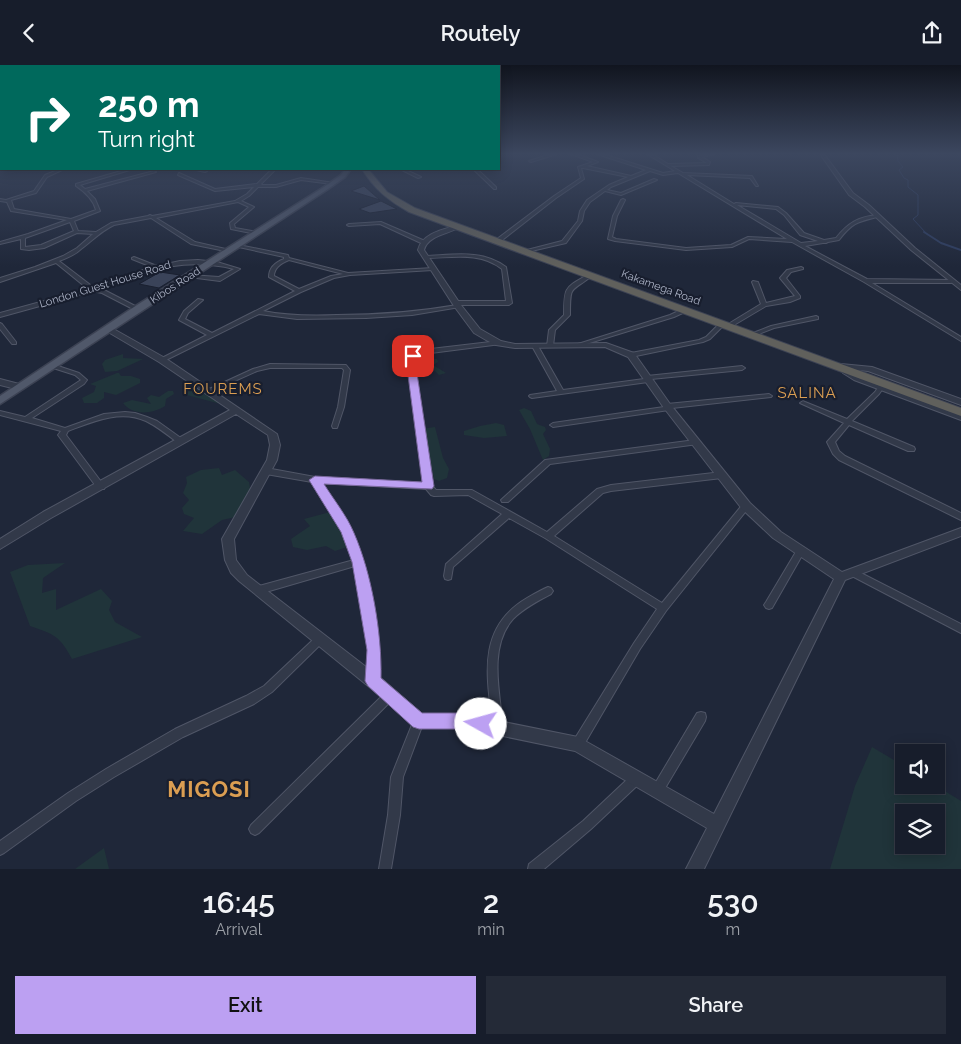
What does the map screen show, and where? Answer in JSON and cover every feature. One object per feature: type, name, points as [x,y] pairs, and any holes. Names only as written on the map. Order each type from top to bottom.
[{"type":"highway","name":"Kakamega Road","points":[[383,192],[398,203],[457,227],[685,310],[728,323],[961,412]]},
{"type":"highway","name":"Kakamega Road","points":[[386,192],[399,202],[499,240],[756,333],[842,367],[961,406]]},
{"type":"main road","name":"Kibos Road","points":[[0,401],[137,309],[319,192]]},
{"type":"street","points":[[0,200],[8,200],[34,192]]},
{"type":"street","points":[[0,243],[98,211],[97,206],[86,192]]},
{"type":"street","points":[[1,278],[56,260],[82,247],[104,227],[150,216],[226,204],[238,201],[251,192]]},
{"type":"street","points":[[499,240],[563,192]]},
{"type":"street","points":[[529,251],[564,242],[580,221],[586,203],[601,192]]},
{"type":"street","points":[[611,192],[623,194],[629,192]]},
{"type":"street","points":[[711,192],[793,241],[866,281],[961,339]]},
{"type":"street","points":[[849,192],[961,288]]},
{"type":"street","points":[[623,199],[615,216],[610,238],[612,239],[686,249],[732,246],[748,238],[793,241]]},
{"type":"street","points":[[8,200],[12,209],[16,211],[59,217],[72,221]]},
{"type":"street","points":[[238,201],[252,207],[233,223],[233,229],[256,233]]},
{"type":"street","points":[[734,204],[777,208],[786,214],[802,234],[826,242]]},
{"type":"street","points":[[150,216],[187,240],[228,251]]},
{"type":"street","points":[[800,245],[826,242],[839,238],[846,228],[857,220],[876,216]]},
{"type":"street","points":[[72,221],[76,232]]},
{"type":"street","points":[[349,225],[381,223],[424,243]]},
{"type":"street","points":[[457,227],[424,243],[421,250],[424,257],[477,331],[498,343]]},
{"type":"street","points":[[22,237],[23,248],[30,249],[55,242],[76,232],[96,233]]},
{"type":"street","points":[[236,245],[286,256],[287,259],[350,274]]},
{"type":"street","points":[[259,312],[286,318],[387,317],[421,313],[457,304],[509,303],[504,268],[496,262],[479,257],[424,257]]},
{"type":"street","points":[[134,258],[155,267]]},
{"type":"street","points":[[287,259],[273,269],[271,277],[299,291]]},
{"type":"street","points":[[56,260],[92,289],[104,292],[137,309]]},
{"type":"street","name":"London Guest House Road","points":[[0,315],[92,289],[155,267],[184,261],[210,262],[235,268],[238,271],[220,279],[189,276]]},
{"type":"street","points":[[631,355],[701,341],[728,323],[764,305],[798,297],[783,278],[789,271],[801,268]]},
{"type":"street","points":[[162,360],[299,291],[333,277],[350,274],[433,269]]},
{"type":"street","points":[[550,346],[552,330],[567,315],[567,295],[572,287],[591,275]]},
{"type":"street","points":[[866,281],[951,281]]},
{"type":"street","points":[[755,282],[764,305]]},
{"type":"street","points":[[200,300],[186,312],[182,320],[212,335]]},
{"type":"street","points":[[581,345],[672,316],[685,310]]},
{"type":"street","points":[[756,333],[816,318]]},
{"type":"street","points":[[0,325],[14,343]]},
{"type":"street","points":[[107,329],[162,360],[272,434],[275,440],[275,452],[228,539],[227,550],[233,567],[243,578],[373,681],[419,721],[464,721],[578,744],[717,825]]},
{"type":"street","points":[[663,608],[548,537],[469,492],[438,493],[432,491],[428,486],[411,357],[422,352],[498,343],[535,346],[606,345],[631,355],[668,407],[746,506],[777,535],[800,552],[961,629]]},
{"type":"street","points":[[535,346],[560,391]]},
{"type":"street","points":[[26,419],[84,380],[77,374],[52,366]]},
{"type":"street","points":[[208,391],[255,370],[270,366],[344,366],[348,370],[341,407],[335,426]]},
{"type":"street","points":[[842,367],[857,378],[961,417]]},
{"type":"street","points":[[842,367],[869,369],[961,402]]},
{"type":"street","points":[[532,396],[648,379],[742,368]]},
{"type":"street","points":[[0,382],[20,387]]},
{"type":"street","points":[[881,387],[831,442],[836,452],[842,458],[961,517]]},
{"type":"street","points":[[554,425],[668,407],[769,396]]},
{"type":"street","points":[[803,403],[910,449]]},
{"type":"street","points":[[0,545],[47,515],[101,487],[237,410]]},
{"type":"street","points":[[0,413],[65,430],[108,415],[126,413],[144,417],[181,441]]},
{"type":"street","points":[[65,430],[62,435],[78,453],[86,468],[101,487]]},
{"type":"street","points":[[505,500],[548,463],[695,442]]},
{"type":"street","points":[[266,471],[315,480],[428,486]]},
{"type":"street","points":[[548,537],[600,491],[611,488],[722,475]]},
{"type":"street","points":[[315,480],[347,531],[359,562],[374,650],[373,681]]},
{"type":"street","points":[[578,744],[637,646],[663,608],[746,506]]},
{"type":"street","points":[[448,576],[449,566],[508,514]]},
{"type":"street","points":[[694,869],[847,575],[961,532]]},
{"type":"street","points":[[769,605],[800,552]]},
{"type":"street","points":[[259,590],[359,562]]},
{"type":"street","points":[[498,727],[493,657],[496,639],[507,620],[521,607],[548,591]]},
{"type":"street","points":[[0,849],[72,797],[118,769],[179,733],[250,700],[268,689],[319,639]]},
{"type":"street","points":[[255,829],[390,695]]},
{"type":"street","points":[[657,791],[701,717]]},
{"type":"street","points":[[385,869],[394,815],[397,777],[419,721]]},
{"type":"street","points":[[534,869],[587,825],[637,778]]},
{"type":"shaded area","points":[[123,354],[123,358],[143,359],[117,371],[105,372],[102,364],[105,360]]},
{"type":"shaded area","points":[[437,359],[438,362],[433,365],[446,373],[439,375],[434,370],[416,375],[416,361]]},
{"type":"shaded area","points":[[117,373],[121,376],[131,376],[140,379],[140,383],[116,395],[104,392],[104,398],[97,403],[84,403],[82,398],[94,392],[96,386],[90,384]]},
{"type":"shaded area","points":[[198,384],[223,403],[183,394],[184,389]]},
{"type":"shaded area","points":[[168,391],[173,391],[174,394],[166,399],[165,406],[154,411],[137,412],[123,403],[132,400],[151,404],[147,398],[151,395],[159,397]]},
{"type":"shaded area","points":[[524,408],[531,411],[537,424],[545,427],[546,430],[543,434],[550,449],[549,456],[543,460],[530,429],[519,410]]},
{"type":"shaded area","points":[[496,423],[504,425],[507,436],[484,438],[464,435],[464,431]]},
{"type":"shaded area","points":[[435,427],[443,458],[449,469],[447,478],[439,481],[434,479],[422,429]]},
{"type":"shaded area","points":[[219,468],[222,475],[235,470],[249,482],[251,495],[240,516],[222,520],[202,534],[183,531],[194,518],[184,514],[182,508],[189,500],[183,493],[187,483],[186,477],[201,470]]},
{"type":"shaded area","points":[[334,511],[353,545],[335,551],[326,546],[307,550],[293,547],[291,539],[310,526],[304,519]]},
{"type":"shaded area","points":[[65,563],[43,578],[42,593],[56,589],[56,610],[101,589],[112,601],[109,610],[115,622],[142,637],[72,659],[60,640],[30,626],[10,572],[28,565]]},
{"type":"shaded area","points":[[872,747],[895,761],[895,794],[945,794],[945,791],[961,801],[961,869],[830,869],[855,786]]},
{"type":"shaded area","points":[[104,848],[109,869],[75,869]]},
{"type":"building","points":[[353,192],[370,192],[380,200]]},
{"type":"building","points":[[381,201],[397,209],[370,213],[359,209]]},
{"type":"building","points":[[160,272],[180,275],[159,288],[139,284]]},
{"type":"waterway","points":[[914,192],[918,195],[918,215],[913,219],[926,233]]},
{"type":"waterway","points":[[924,232],[941,243],[961,250]]},
{"type":"district","name":"FOUREMS","points":[[223,389]]},
{"type":"district","name":"SALINA","points":[[807,393]]},
{"type":"district","name":"MIGOSI","points":[[209,789]]},
{"type":"route","points":[[413,356],[410,360],[428,486],[315,480],[347,531],[359,562],[374,650],[373,681],[419,721],[464,721],[481,724]]}]
